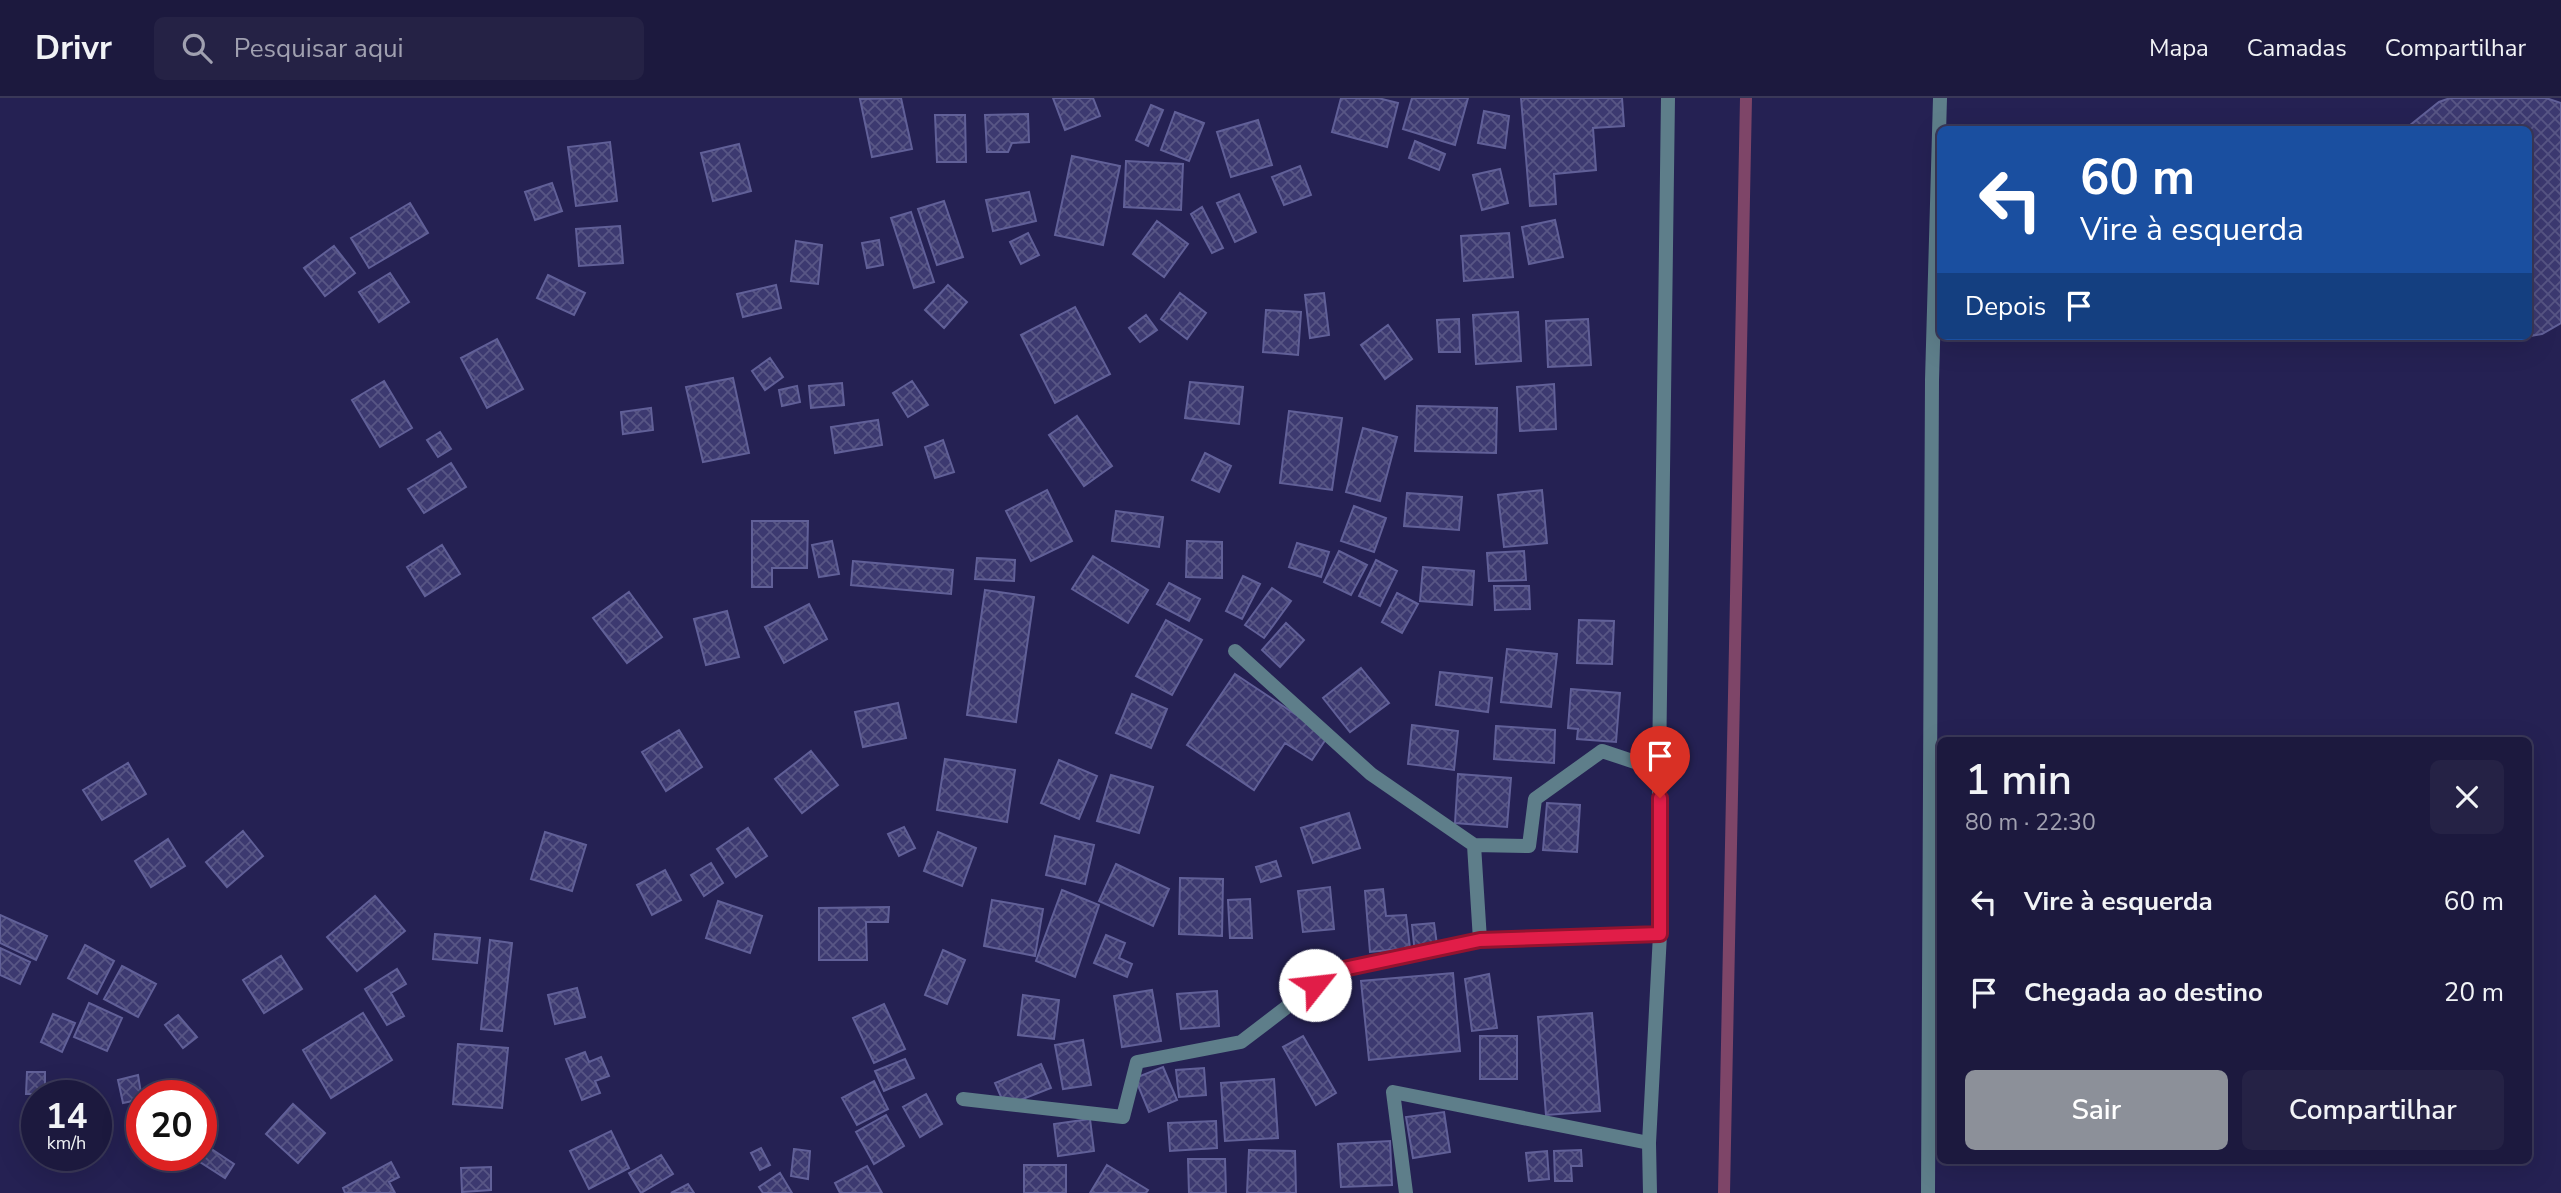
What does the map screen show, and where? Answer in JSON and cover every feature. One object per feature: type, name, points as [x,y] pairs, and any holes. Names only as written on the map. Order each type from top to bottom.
[{"type":"street","points":[[1650,1193],[1649,1143],[1660,934],[1659,770],[1668,98]]},
{"type":"street","points":[[1939,126],[1940,98]]},
{"type":"street","points":[[1928,1193],[1932,380],[1937,204]]},
{"type":"street","points":[[1235,651],[1371,774],[1475,845],[1529,846],[1535,799],[1602,751],[1659,770]]},
{"type":"street","points":[[1475,845],[1480,940]]},
{"type":"street","points":[[963,1099],[1123,1117],[1137,1062],[1241,1041],[1334,971],[1480,940],[1660,934]]},
{"type":"street","points":[[1406,1193],[1393,1093],[1649,1143]]},
{"type":"building","points":[[901,98],[912,149],[872,157],[860,99]]},
{"type":"building","points":[[1053,98],[1093,98],[1100,116],[1065,130]]},
{"type":"building","points":[[1341,98],[1378,98],[1398,103],[1387,147],[1332,132]]},
{"type":"building","points":[[1412,98],[1468,98],[1455,145],[1403,129]]},
{"type":"building","points":[[1521,98],[1622,98],[1624,126],[1593,128],[1596,170],[1554,174],[1556,204],[1530,206]]},
{"type":"building","points":[[2450,98],[2546,98],[2561,103],[2561,323],[2542,334],[2532,336],[2532,126],[2409,126],[2439,102]]},
{"type":"building","points":[[1151,105],[1163,110],[1148,146],[1136,140]]},
{"type":"building","points":[[1484,111],[1509,116],[1505,148],[1478,143]]},
{"type":"building","points":[[1175,112],[1204,123],[1189,161],[1161,150]]},
{"type":"building","points":[[1028,114],[1029,142],[1012,143],[1008,152],[987,152],[985,115]]},
{"type":"building","points":[[935,115],[965,115],[966,162],[937,162]]},
{"type":"building","points":[[1258,120],[1272,165],[1231,177],[1217,132]]},
{"type":"building","points":[[1415,141],[1445,154],[1439,170],[1409,158]]},
{"type":"building","points":[[610,142],[617,201],[576,206],[568,147]]},
{"type":"building","points":[[739,144],[751,191],[713,201],[701,153]]},
{"type":"building","points":[[1072,156],[1120,166],[1103,245],[1055,235]]},
{"type":"building","points":[[1126,161],[1183,164],[1181,210],[1124,207]]},
{"type":"building","points":[[1300,166],[1311,195],[1284,205],[1272,177]]},
{"type":"building","points":[[1500,169],[1508,203],[1482,210],[1473,175]]},
{"type":"building","points":[[552,183],[562,211],[535,220],[525,192]]},
{"type":"building","points":[[1029,192],[1036,221],[993,231],[986,200]]},
{"type":"building","points":[[1239,194],[1256,232],[1235,242],[1217,203]]},
{"type":"building","points":[[944,201],[963,257],[937,265],[918,209]]},
{"type":"building","points":[[410,203],[428,233],[369,268],[351,238]]},
{"type":"building","points":[[1202,207],[1223,248],[1212,253],[1191,214]]},
{"type":"building","points":[[911,212],[934,282],[914,288],[891,218]]},
{"type":"building","points":[[1555,220],[1563,257],[1529,264],[1522,227]]},
{"type":"building","points":[[1157,221],[1188,244],[1164,277],[1133,254]]},
{"type":"building","points":[[620,226],[623,263],[579,266],[576,229]]},
{"type":"building","points":[[1028,233],[1039,255],[1021,264],[1010,242]]},
{"type":"building","points":[[1509,233],[1513,277],[1464,281],[1461,236]]},
{"type":"building","points":[[879,240],[883,265],[867,268],[862,243]]},
{"type":"building","points":[[796,241],[822,245],[818,284],[791,281]]},
{"type":"building","points":[[334,246],[355,273],[325,296],[304,268]]},
{"type":"building","points":[[390,273],[409,302],[379,322],[359,292]]},
{"type":"building","points":[[548,275],[585,293],[574,315],[537,298]]},
{"type":"building","points":[[776,285],[781,308],[743,317],[737,294]]},
{"type":"building","points":[[948,285],[967,302],[944,328],[925,310]]},
{"type":"building","points":[[1180,293],[1206,313],[1187,339],[1161,319]]},
{"type":"building","points":[[1324,293],[1329,335],[1310,338],[1305,295]]},
{"type":"building","points":[[1075,307],[1110,374],[1055,403],[1021,335]]},
{"type":"building","points":[[1266,310],[1301,312],[1298,355],[1263,352]]},
{"type":"building","points":[[1518,312],[1521,361],[1476,364],[1473,315]]},
{"type":"building","points":[[1146,315],[1157,330],[1140,342],[1129,328]]},
{"type":"building","points":[[1459,319],[1460,352],[1439,352],[1437,320]]},
{"type":"building","points":[[1588,319],[1591,365],[1548,367],[1546,321]]},
{"type":"building","points":[[1388,325],[1412,359],[1385,379],[1361,345]]},
{"type":"building","points":[[497,339],[523,389],[487,408],[461,358]]},
{"type":"building","points":[[770,358],[783,377],[765,390],[752,371]]},
{"type":"building","points":[[733,378],[749,453],[703,462],[686,387]]},
{"type":"building","points":[[384,381],[412,428],[380,447],[352,400]]},
{"type":"building","points":[[912,381],[928,405],[908,417],[893,393]]},
{"type":"building","points":[[1190,382],[1243,387],[1239,424],[1185,418]]},
{"type":"building","points":[[842,383],[844,405],[811,408],[809,386]]},
{"type":"building","points":[[1554,384],[1556,429],[1520,431],[1517,387]]},
{"type":"building","points":[[797,386],[800,402],[782,406],[779,390]]},
{"type":"building","points":[[1417,406],[1497,408],[1496,453],[1415,451]]},
{"type":"building","points":[[651,408],[653,430],[623,434],[621,412]]},
{"type":"building","points":[[1289,411],[1342,418],[1332,490],[1280,483]]},
{"type":"building","points":[[1077,416],[1112,466],[1084,486],[1049,435]]},
{"type":"building","points":[[878,420],[882,445],[835,453],[831,427]]},
{"type":"building","points":[[1363,428],[1397,437],[1380,501],[1346,492]]},
{"type":"building","points":[[440,432],[451,449],[438,457],[427,440]]},
{"type":"building","points":[[943,440],[954,472],[935,478],[925,447]]},
{"type":"building","points":[[1205,453],[1231,466],[1219,492],[1192,480]]},
{"type":"building","points":[[451,463],[466,487],[424,513],[408,489]]},
{"type":"building","points":[[1047,490],[1072,541],[1031,561],[1006,511]]},
{"type":"building","points":[[1542,490],[1547,543],[1504,547],[1498,495]]},
{"type":"building","points":[[1407,493],[1462,497],[1459,530],[1404,526]]},
{"type":"building","points":[[1354,506],[1386,518],[1374,552],[1341,541]]},
{"type":"building","points":[[1116,511],[1163,517],[1159,547],[1112,541]]},
{"type":"building","points":[[752,521],[808,521],[807,568],[772,568],[772,587],[752,587]]},
{"type":"building","points":[[832,541],[839,574],[819,577],[812,545]]},
{"type":"building","points":[[1187,541],[1222,542],[1222,578],[1186,577]]},
{"type":"building","points":[[1297,543],[1329,552],[1321,577],[1289,567]]},
{"type":"building","points":[[442,545],[460,574],[425,596],[407,567]]},
{"type":"building","points":[[1339,551],[1367,565],[1351,595],[1324,582]]},
{"type":"building","points":[[1524,551],[1526,580],[1489,581],[1487,553]]},
{"type":"building","points":[[1093,556],[1148,590],[1128,623],[1072,589]]},
{"type":"building","points":[[977,558],[1015,560],[1014,581],[975,579]]},
{"type":"building","points":[[1376,560],[1397,571],[1380,606],[1359,596]]},
{"type":"building","points":[[853,561],[953,570],[951,594],[851,585]]},
{"type":"building","points":[[1423,567],[1474,571],[1472,605],[1420,601]]},
{"type":"building","points":[[1243,576],[1260,584],[1242,619],[1226,611]]},
{"type":"building","points":[[1169,583],[1200,599],[1189,621],[1157,604]]},
{"type":"building","points":[[1494,586],[1529,586],[1530,609],[1495,610]]},
{"type":"building","points":[[1272,588],[1291,601],[1264,638],[1245,625]]},
{"type":"building","points":[[985,590],[1034,597],[1016,722],[967,715]]},
{"type":"building","points":[[629,592],[662,637],[627,663],[593,618]]},
{"type":"building","points":[[1397,593],[1418,604],[1402,633],[1382,622]]},
{"type":"building","points":[[809,604],[827,639],[784,663],[765,627]]},
{"type":"building","points":[[727,611],[739,657],[706,665],[694,619]]},
{"type":"building","points":[[1166,620],[1202,640],[1172,695],[1136,676]]},
{"type":"building","points":[[1579,620],[1614,621],[1612,664],[1577,663]]},
{"type":"building","points":[[1286,623],[1304,640],[1280,667],[1262,650]]},
{"type":"building","points":[[1507,649],[1557,654],[1551,707],[1501,702]]},
{"type":"building","points":[[1361,668],[1389,703],[1350,732],[1323,698]]},
{"type":"building","points":[[1440,672],[1492,678],[1488,712],[1436,705]]},
{"type":"building","points":[[1235,674],[1328,736],[1312,760],[1285,743],[1254,790],[1187,745]]},
{"type":"building","points":[[1571,689],[1620,693],[1616,742],[1577,739],[1578,729],[1568,728]]},
{"type":"building","points":[[1132,694],[1167,709],[1151,748],[1116,733]]},
{"type":"building","points":[[898,703],[906,738],[863,747],[855,712]]},
{"type":"building","points":[[1412,725],[1458,731],[1454,770],[1408,764]]},
{"type":"building","points":[[1496,726],[1555,730],[1554,763],[1494,759]]},
{"type":"building","points":[[679,730],[702,767],[666,791],[642,752]]},
{"type":"building","points":[[811,751],[838,785],[802,813],[775,779]]},
{"type":"building","points":[[945,759],[1015,770],[1007,822],[937,810]]},
{"type":"building","points":[[1059,760],[1097,776],[1079,819],[1041,803]]},
{"type":"building","points":[[128,763],[146,794],[102,820],[83,790]]},
{"type":"building","points":[[1458,774],[1511,778],[1507,827],[1455,823]]},
{"type":"building","points":[[1111,775],[1153,787],[1139,833],[1097,821]]},
{"type":"building","points":[[1547,803],[1580,805],[1577,852],[1543,850]]},
{"type":"building","points":[[1349,813],[1360,848],[1313,863],[1301,828]]},
{"type":"building","points":[[904,827],[915,848],[899,856],[888,834]]},
{"type":"building","points":[[748,828],[767,856],[736,877],[717,849]]},
{"type":"building","points":[[243,831],[263,856],[227,887],[206,862]]},
{"type":"building","points":[[545,832],[586,845],[572,891],[531,879]]},
{"type":"building","points":[[938,832],[976,848],[962,886],[924,871]]},
{"type":"building","points":[[1055,836],[1094,845],[1085,884],[1046,875]]},
{"type":"building","points":[[168,839],[185,866],[151,887],[135,861]]},
{"type":"building","points":[[1276,861],[1281,876],[1261,882],[1256,867]]},
{"type":"building","points":[[711,863],[723,883],[704,896],[691,875]]},
{"type":"building","points":[[1116,864],[1169,889],[1153,926],[1099,901]]},
{"type":"building","points":[[665,870],[681,900],[652,915],[637,885]]},
{"type":"building","points":[[1180,878],[1223,879],[1222,936],[1179,934]]},
{"type":"building","points":[[1330,887],[1334,929],[1303,932],[1298,891]]},
{"type":"building","points":[[1383,889],[1386,916],[1406,915],[1410,948],[1370,952],[1365,891]]},
{"type":"building","points":[[1062,890],[1099,905],[1075,977],[1036,961]]},
{"type":"building","points":[[375,896],[405,931],[357,971],[327,937]]},
{"type":"building","points":[[1250,899],[1252,938],[1230,938],[1228,900]]},
{"type":"building","points":[[992,900],[1043,909],[1035,956],[984,946]]},
{"type":"building","points":[[718,901],[762,916],[750,953],[706,938]]},
{"type":"building","points":[[889,907],[888,922],[866,922],[867,960],[819,960],[819,908]]},
{"type":"building","points":[[0,915],[47,936],[36,960],[0,943]]},
{"type":"building","points":[[1434,923],[1438,952],[1415,954],[1412,925]]},
{"type":"building","points":[[435,934],[480,938],[477,963],[433,959]]},
{"type":"building","points":[[1106,935],[1125,943],[1119,958],[1132,964],[1127,977],[1094,963]]},
{"type":"building","points":[[490,940],[512,943],[502,1031],[481,1029]]},
{"type":"building","points":[[85,945],[114,961],[97,994],[68,978]]},
{"type":"building","points":[[0,948],[30,962],[20,984],[0,975]]},
{"type":"building","points":[[943,950],[965,960],[947,1004],[925,995]]},
{"type":"building","points":[[281,956],[302,989],[264,1013],[243,980]]},
{"type":"building","points":[[122,966],[156,984],[138,1017],[104,999]]},
{"type":"building","points":[[397,969],[406,984],[391,993],[404,1016],[387,1025],[365,989]]},
{"type":"building","points":[[1453,973],[1460,1051],[1369,1060],[1361,981]]},
{"type":"building","points":[[1489,974],[1497,1028],[1472,1031],[1465,979]]},
{"type":"building","points":[[577,988],[585,1017],[555,1024],[548,995]]},
{"type":"building","points":[[1152,990],[1161,1041],[1122,1047],[1114,996]]},
{"type":"building","points":[[1217,991],[1219,1026],[1181,1029],[1177,994]]},
{"type":"building","points":[[1023,995],[1059,1000],[1054,1039],[1018,1035]]},
{"type":"building","points":[[89,1003],[122,1018],[107,1051],[74,1037]]},
{"type":"building","points":[[884,1004],[905,1049],[874,1063],[853,1018]]},
{"type":"building","points":[[363,1013],[392,1060],[331,1098],[303,1050]]},
{"type":"building","points":[[1592,1013],[1600,1111],[1546,1115],[1538,1017]]},
{"type":"building","points":[[53,1014],[75,1023],[62,1052],[41,1042]]},
{"type":"building","points":[[178,1015],[197,1037],[183,1048],[165,1025]]},
{"type":"building","points":[[1303,1036],[1336,1093],[1316,1105],[1283,1047]]},
{"type":"building","points":[[1480,1036],[1517,1036],[1517,1079],[1480,1079]]},
{"type":"building","points":[[1083,1040],[1091,1085],[1063,1089],[1055,1045]]},
{"type":"building","points":[[458,1044],[508,1048],[502,1108],[453,1104]]},
{"type":"building","points":[[585,1052],[589,1062],[601,1057],[609,1076],[595,1081],[600,1093],[582,1100],[566,1059]]},
{"type":"building","points":[[905,1059],[914,1078],[884,1091],[875,1071]]},
{"type":"building","points":[[1041,1064],[1051,1088],[1005,1106],[995,1083]]},
{"type":"building","points":[[1163,1067],[1177,1100],[1149,1112],[1135,1078]]},
{"type":"building","points":[[1204,1068],[1206,1095],[1179,1097],[1176,1070]]},
{"type":"building","points":[[27,1072],[45,1072],[45,1080],[27,1080]]},
{"type":"building","points":[[138,1075],[139,1080],[126,1080],[126,1102],[123,1103],[118,1080]]},
{"type":"building","points":[[1274,1079],[1278,1138],[1225,1141],[1221,1083]]},
{"type":"building","points":[[874,1081],[888,1109],[857,1125],[842,1098]]},
{"type":"building","points":[[926,1094],[942,1124],[920,1137],[903,1107]]},
{"type":"building","points":[[293,1104],[325,1133],[298,1163],[266,1134]]},
{"type":"building","points":[[1444,1112],[1450,1152],[1413,1158],[1406,1117]]},
{"type":"building","points":[[886,1115],[904,1146],[874,1164],[856,1132]]},
{"type":"building","points":[[1090,1119],[1094,1151],[1058,1156],[1054,1124]]},
{"type":"building","points":[[1216,1121],[1217,1148],[1170,1151],[1168,1123]]},
{"type":"building","points":[[611,1131],[629,1168],[589,1189],[570,1151]]},
{"type":"building","points":[[1390,1141],[1392,1185],[1341,1187],[1338,1144]]},
{"type":"building","points":[[761,1148],[770,1165],[760,1170],[751,1153]]},
{"type":"building","points":[[794,1149],[810,1151],[808,1179],[791,1176]]},
{"type":"building","points":[[1249,1150],[1295,1151],[1296,1193],[1247,1193]]},
{"type":"building","points":[[1581,1150],[1582,1166],[1571,1166],[1572,1181],[1555,1181],[1554,1151]]},
{"type":"building","points":[[1547,1151],[1549,1179],[1529,1181],[1526,1153]]},
{"type":"building","points":[[217,1153],[234,1164],[225,1178],[214,1171],[217,1171]]},
{"type":"building","points":[[661,1155],[673,1174],[641,1193],[629,1173]]},
{"type":"building","points":[[1188,1159],[1225,1159],[1226,1193],[1189,1193]]},
{"type":"building","points":[[391,1162],[399,1177],[389,1182],[395,1193],[345,1193],[343,1188]]},
{"type":"building","points":[[1024,1165],[1066,1165],[1066,1193],[1024,1193]]},
{"type":"building","points":[[1107,1165],[1148,1190],[1146,1193],[1090,1193]]},
{"type":"building","points":[[867,1166],[882,1193],[840,1193],[835,1183]]},
{"type":"building","points":[[491,1167],[491,1190],[462,1192],[461,1168]]},
{"type":"building","points":[[780,1173],[792,1193],[763,1193],[759,1187]]},
{"type":"building","points":[[688,1184],[694,1193],[671,1193]]},
{"type":"waterway","points":[[1724,1193],[1746,98]]},
{"type":"route","points":[[1315,985],[1334,971],[1480,940],[1660,934],[1660,798]]}]
